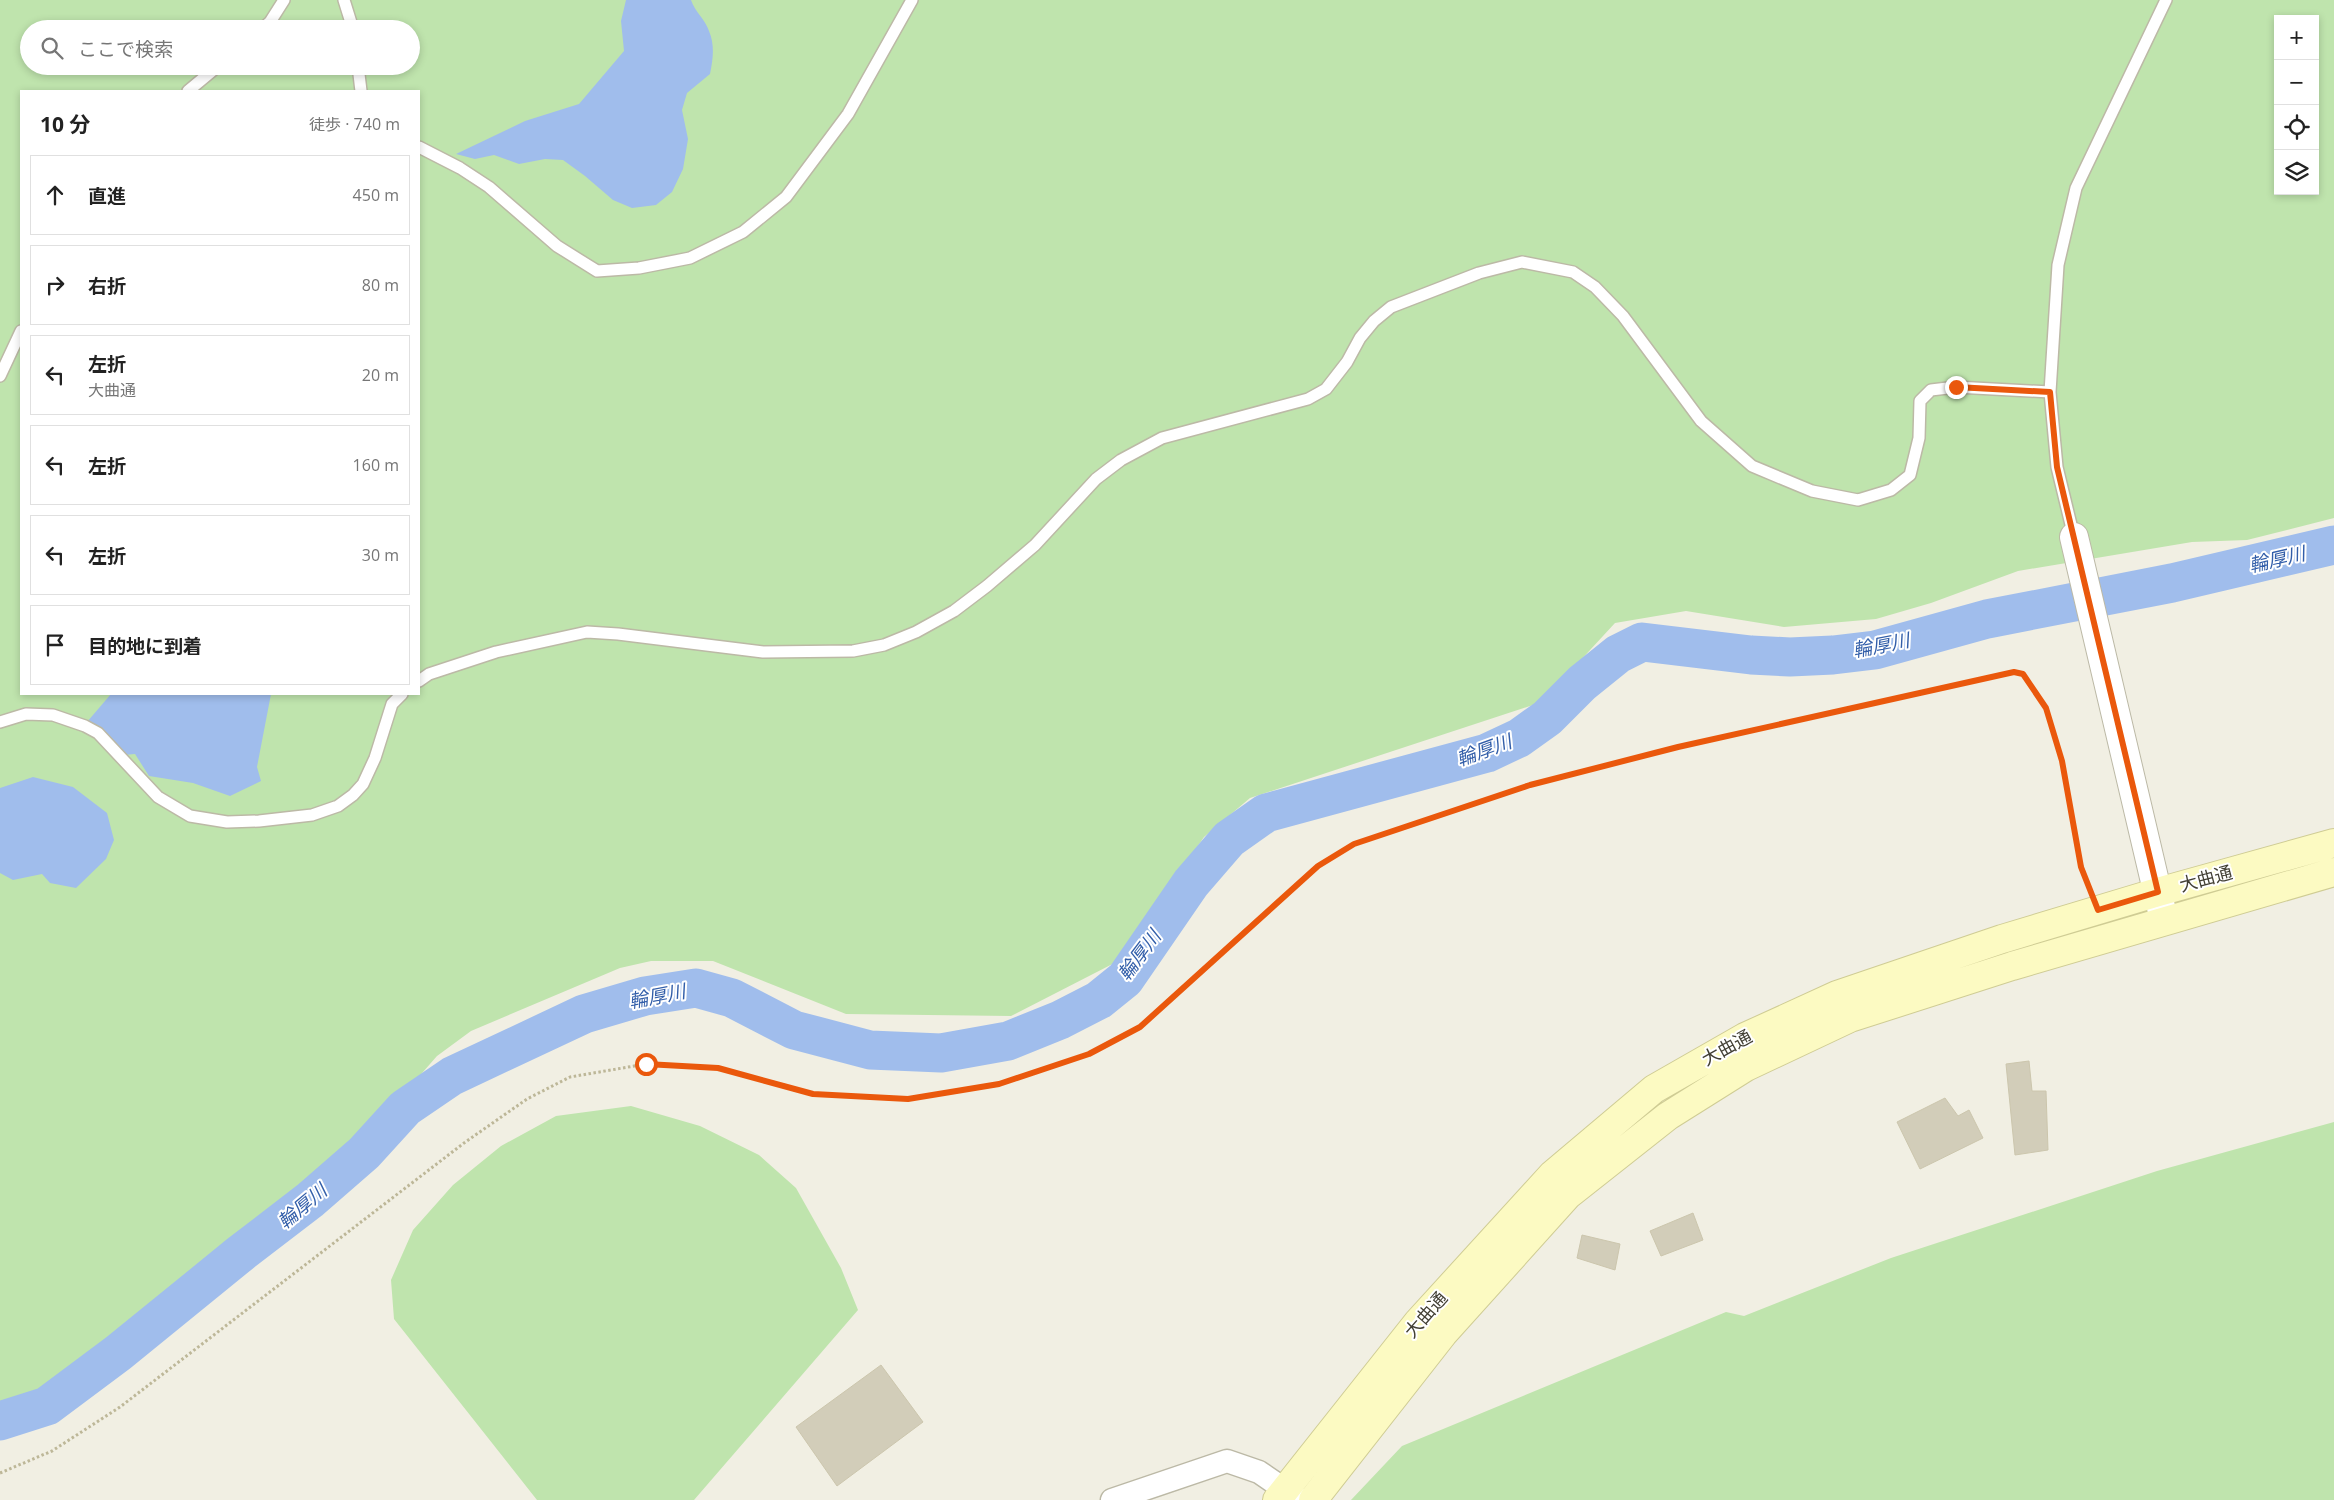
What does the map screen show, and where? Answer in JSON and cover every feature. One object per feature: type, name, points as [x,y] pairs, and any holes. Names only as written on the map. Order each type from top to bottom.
[{"type":"main road","name":"大曲通","points":[[1287,1497],[1418,1322],[1552,1175],[1654,1089],[1745,1037],[1837,994],[2002,939],[2158,892],[2334,843]]},
{"type":"main road","name":"大曲通","points":[[1313,1500],[1443,1334],[1568,1195],[1668,1116],[1746,1067],[1850,1018],[2164,920],[2334,872]]},
{"type":"street","points":[[2074,537],[2164,920]]},
{"type":"street","points":[[1112,1500],[1227,1461],[1259,1472],[1287,1497]]},
{"type":"lane","points":[[271,20],[284,0]]},
{"type":"lane","points":[[344,0],[350,20]]},
{"type":"lane","points":[[420,148],[460,168],[489,187],[558,246],[597,271],[639,268],[690,258],[743,232],[786,197],[848,114],[912,0]]},
{"type":"lane","points":[[2074,537],[2057,467],[2050,392],[2058,265],[2076,188],[2166,0]]},
{"type":"lane","points":[[189,90],[207,75]]},
{"type":"lane","points":[[359,75],[361,90]]},
{"type":"lane","points":[[420,680],[429,674],[496,652],[587,632],[618,634],[763,652],[853,651],[884,645],[916,632],[954,612],[1035,545],[1096,479],[1121,460],[1162,438],[1308,399],[1326,389],[1347,362],[1360,338],[1374,321],[1391,307],[1479,273],[1522,262],[1573,272],[1596,287],[1623,316],[1701,421],[1752,466],[1812,491],[1858,500],[1891,490],[1910,475],[1919,438],[1920,401],[1932,390],[1956,387],[2050,392]]},
{"type":"lane","points":[[0,376],[20,333]]},
{"type":"lane","points":[[0,722],[26,714],[53,715],[85,726],[98,734],[158,797],[190,816],[227,822],[259,821],[312,816],[338,806],[353,795],[363,784],[375,758],[392,704],[401,695]]},
{"type":"path","points":[[0,1473],[52,1451],[120,1408],[464,1143],[527,1099],[570,1077],[646,1064],[718,1068],[813,1094],[908,1099],[999,1084],[1089,1054],[1140,1027],[1318,866],[1354,844],[1530,785],[1678,747],[2014,672],[2023,674],[2046,708],[2062,761],[2081,867],[2098,910]]},
{"type":"green space","points":[[0,0],[2334,0],[2334,518],[2247,540],[2192,542],[2018,571],[1931,603],[1876,619],[1784,627],[1686,611],[1615,623],[1542,702],[1250,798],[1204,837],[1164,895],[1130,955],[1011,1016],[846,1014],[713,961],[651,961],[620,968],[471,1031],[437,1056],[331,1177],[229,1253],[76,1386],[25,1407],[0,1403]]},
{"type":"green space","points":[[631,1106],[700,1126],[759,1155],[796,1188],[841,1268],[858,1310],[694,1500],[537,1500],[394,1319],[391,1280],[413,1230],[453,1185],[501,1146],[556,1116]]},
{"type":"green space","points":[[2334,1122],[2334,1500],[1351,1500],[1402,1446],[1726,1312],[1744,1316],[1891,1258],[2157,1171]]},
{"type":"water","points":[[626,0],[691,0],[711,36],[713,52],[710,74],[687,93],[682,110],[688,139],[683,169],[672,192],[656,205],[632,208],[613,200],[563,160],[545,159],[519,164],[494,155],[475,159],[456,154],[525,121],[579,104],[624,51],[621,21]]},
{"type":"water","points":[[110,695],[271,695],[257,767],[261,781],[230,796],[193,783],[149,776],[135,754],[112,756],[97,740],[87,722]]},
{"type":"water","points":[[33,777],[73,787],[107,813],[114,840],[106,859],[76,888],[50,883],[42,874],[13,880],[0,873],[0,788]]},
{"type":"building","points":[[2029,1061],[2032,1091],[2046,1091],[2048,1150],[2015,1155],[2006,1064]]},
{"type":"building","points":[[1945,1098],[1958,1116],[1969,1110],[1983,1138],[1920,1169],[1897,1122]]},
{"type":"building","points":[[1693,1213],[1703,1240],[1661,1256],[1650,1231]]},
{"type":"building","points":[[1582,1235],[1620,1244],[1615,1270],[1577,1258]]},
{"type":"building","points":[[881,1365],[923,1422],[837,1486],[796,1427]]},
{"type":"waterway","name":"輪厚川","points":[[0,1421],[47,1406],[118,1353],[241,1253],[310,1200],[364,1153],[405,1108],[452,1076],[584,1014],[645,996],[696,988],[732,998],[794,1030],[870,1050],[941,1053],[1008,1041],[1060,1020],[1099,1000],[1125,979],[1191,883],[1229,839],[1266,813],[1487,753],[1519,738],[1547,718],[1582,683],[1618,654],[1642,642],[1751,655],[1790,657],[1833,655],[1875,650],[1987,619],[2172,583],[2334,545]]},
{"type":"route","points":[[646,1064],[718,1068],[813,1094],[908,1099],[999,1084],[1089,1054],[1140,1027],[1318,866],[1354,844],[1530,785],[1678,747],[2014,672],[2023,674],[2046,708],[2062,761],[2081,867],[2098,910],[2158,892],[2057,467],[2050,392],[1956,387]]}]
